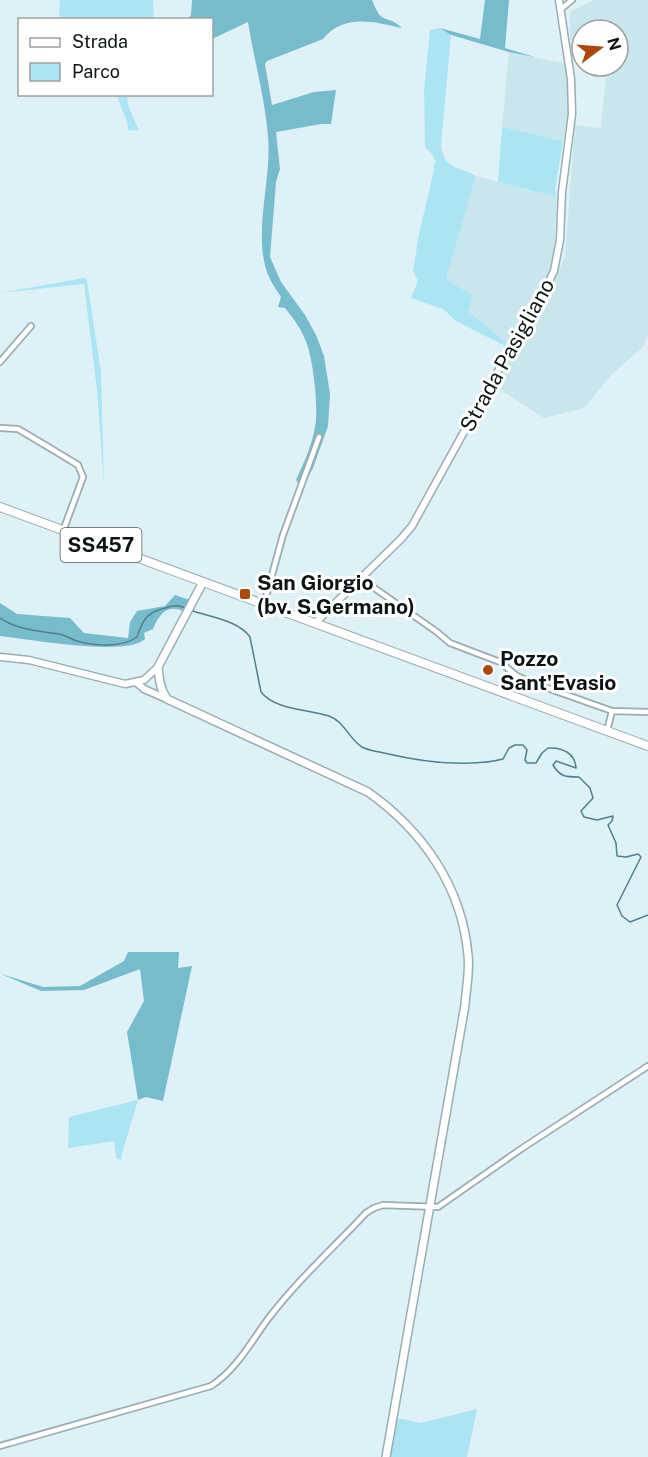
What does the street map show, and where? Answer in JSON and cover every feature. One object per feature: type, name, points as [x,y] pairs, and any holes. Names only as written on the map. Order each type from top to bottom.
[{"type":"main road","name":"SS457","points":[[0,507],[648,746]]},
{"type":"main road","points":[[203,582],[158,667],[162,691],[167,699],[368,792],[383,803],[415,833],[447,878],[465,931],[469,958],[465,1005],[386,1457]]},
{"type":"street","name":"Strada Pasigliano","points":[[315,623],[402,538],[418,515],[492,381],[539,302],[554,270],[560,240],[562,192],[572,114],[571,79],[559,0]]},
{"type":"street","points":[[561,9],[572,0]]},
{"type":"street","points":[[0,362],[31,326]]},
{"type":"street","points":[[0,428],[18,429],[78,465],[83,477],[63,531]]},
{"type":"street","points":[[264,604],[283,535],[319,437]]},
{"type":"street","points":[[360,578],[450,643],[500,662],[517,675],[533,683],[612,711],[648,712]]},
{"type":"street","points":[[0,657],[29,660],[125,684],[137,683],[148,678],[158,667]]},
{"type":"street","points":[[137,683],[144,689],[167,699]]},
{"type":"street","points":[[607,731],[612,711]]},
{"type":"street","points":[[0,1446],[211,1386],[243,1356],[268,1319],[366,1213],[383,1205],[438,1207],[521,1149],[648,1066]]},
{"type":"shaded area","points":[[192,0],[372,0],[382,17],[402,28],[371,22],[340,25],[323,39],[267,61],[265,64],[272,105],[314,92],[336,90],[331,124],[276,132],[280,169],[276,182],[270,257],[281,282],[305,315],[316,335],[324,356],[330,394],[328,426],[313,468],[303,487],[296,480],[305,461],[315,427],[315,385],[305,339],[285,308],[278,307],[281,297],[266,269],[263,254],[262,220],[268,169],[268,136],[248,22],[213,39],[213,18],[189,18],[191,15]]},
{"type":"shaded area","points":[[485,0],[509,0],[505,48],[535,57],[451,35],[440,28],[480,39]]},
{"type":"shaded area","points":[[594,0],[648,0],[648,335],[643,347],[612,374],[584,408],[544,418],[495,386],[514,350],[549,295],[565,256],[575,125],[601,128],[606,78],[630,78],[630,18],[570,18],[570,12]]},
{"type":"shaded area","points":[[509,52],[567,64],[570,98],[563,141],[502,127]]},
{"type":"shaded area","points":[[476,176],[557,197],[554,255],[548,275],[510,345],[468,311],[446,279]]},
{"type":"shaded area","points":[[175,595],[190,600],[183,611],[172,609],[164,612],[153,629],[144,633],[145,639],[135,644],[99,647],[0,636],[0,603],[17,614],[70,618],[84,633],[128,638],[130,622],[137,611],[165,606]]},
{"type":"shaded area","points":[[128,952],[179,952],[178,968],[192,966],[163,1101],[146,1097],[138,1100],[127,1032],[144,1001],[140,969],[84,990],[41,991],[1,974],[43,987],[80,986],[124,961]]},
{"type":"green space","points":[[60,0],[153,0],[154,18],[59,18]]},
{"type":"green space","points":[[440,28],[451,35],[441,146],[449,163],[476,176],[446,279],[473,296],[468,311],[506,342],[505,346],[456,321],[443,309],[411,298],[418,281],[413,271],[433,166],[436,162],[425,147],[424,90],[430,30]]},
{"type":"green space","points":[[118,96],[127,96],[128,105],[139,131],[128,130]]},
{"type":"green space","points":[[502,127],[563,141],[555,189],[557,197],[498,182]]},
{"type":"green space","points":[[84,278],[87,280],[101,372],[104,486],[97,390],[84,284],[0,293]]},
{"type":"green space","points":[[138,1100],[121,1157],[122,1161],[116,1158],[114,1141],[68,1148],[69,1117]]},
{"type":"green space","points":[[477,1409],[467,1457],[389,1457],[397,1418],[421,1423]]},
{"type":"waterway","points":[[0,618],[21,628],[61,635],[84,643],[108,645],[124,643],[137,637],[145,619],[156,611],[174,606],[186,608]]},
{"type":"waterway","points":[[190,610],[231,623],[245,631],[250,637],[261,692],[267,698],[283,706],[334,718],[357,744],[365,748],[413,759],[444,763],[489,762],[503,759],[509,748],[515,745],[523,745],[527,750],[525,760],[527,763],[536,763],[548,748],[567,752],[573,758],[576,768],[556,761],[553,765],[561,774],[579,777],[590,788],[593,798],[581,811],[584,817],[597,820],[613,816],[608,825],[616,843],[617,856],[626,857],[638,854],[641,857],[617,905],[622,916],[630,922],[648,915]]},
{"type":"place","name":"San Giorgio (bv. S.Germano)","points":[[245,594]]},
{"type":"place","name":"Pozzo Sant'Evasio","points":[[488,670]]}]
